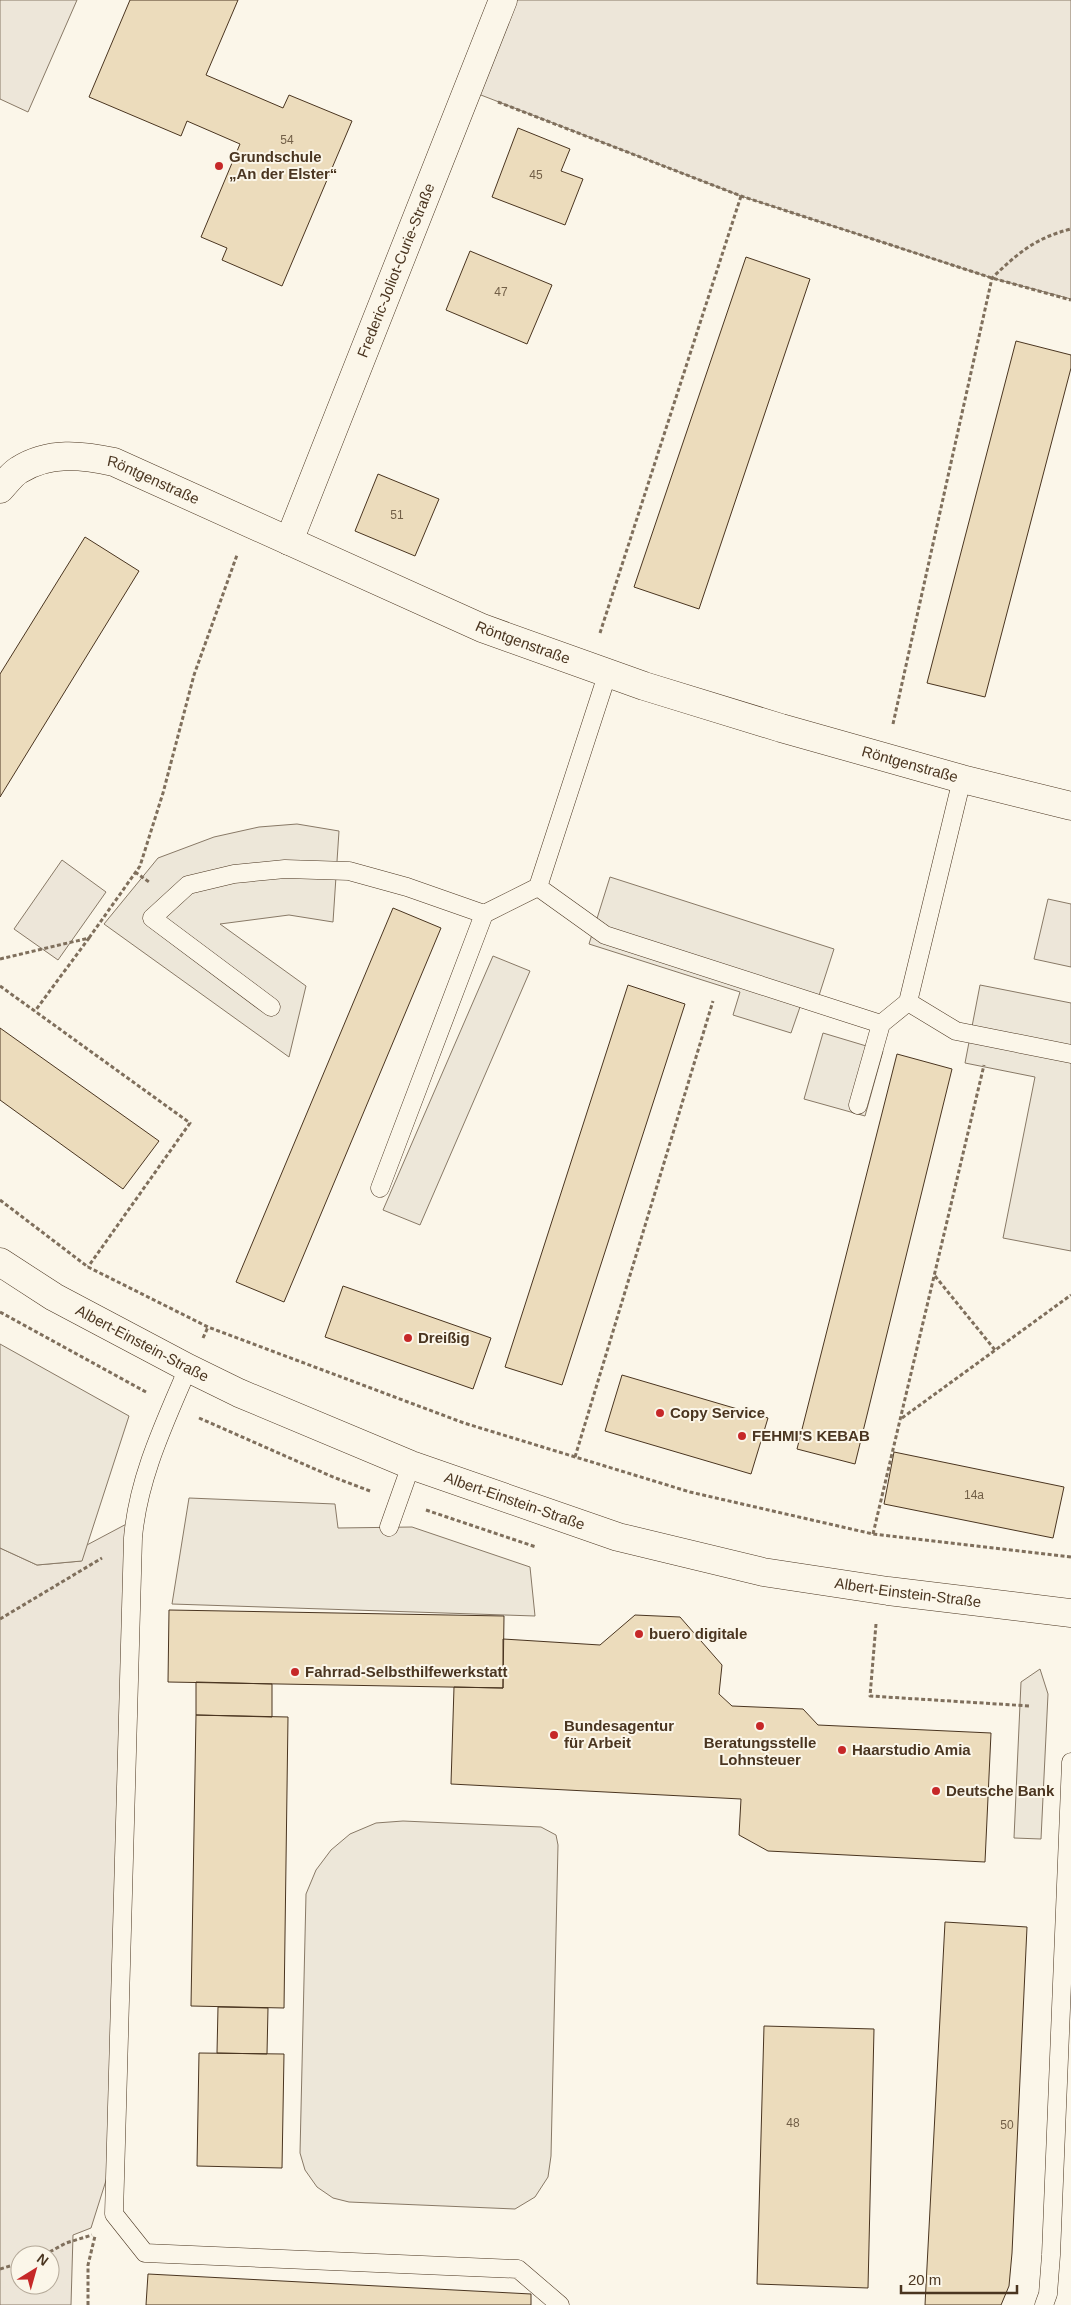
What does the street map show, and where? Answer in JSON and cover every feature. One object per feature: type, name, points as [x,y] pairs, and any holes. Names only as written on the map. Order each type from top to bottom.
[{"type":"street","name":"Frederic-Joliot-Curie-Straße","points":[[289,542],[503,0]]},
{"type":"street","name":"Röntgenstraße","points":[[0,489],[19,470],[52,457],[84,455],[114,462],[482,628],[644,686],[780,728],[962,779],[1071,806]]},
{"type":"street","name":"Albert-Einstein-Straße","points":[[0,1262],[54,1297],[188,1368],[240,1393],[411,1465],[618,1537],[763,1572],[888,1591],[1071,1613]]},
{"type":"lane","points":[[380,1188],[484,914],[538,887],[598,669]]},
{"type":"lane","points":[[858,1105],[881,1024],[908,1002],[962,779]]},
{"type":"lane","points":[[271,1007],[152,918],[188,885],[234,874],[285,868],[349,872],[407,886],[484,914]]},
{"type":"lane","points":[[538,887],[605,935],[881,1024]]},
{"type":"lane","points":[[908,1002],[956,1031],[1071,1054]]},
{"type":"lane","points":[[188,1368],[156,1443],[143,1485],[133,1534],[114,2214],[145,2253],[518,2269],[560,2305]]},
{"type":"lane","points":[[389,1527],[411,1465]]},
{"type":"lane","points":[[1044,2305],[1048,2294],[1051,2255],[1071,1762]]},
{"type":"path","points":[[467,90],[741,196],[992,278],[1071,300]]},
{"type":"path","points":[[598,669],[741,196]]},
{"type":"path","points":[[885,757],[992,278],[1022,250],[1053,234],[1071,229]]},
{"type":"path","points":[[34,1011],[140,866],[163,793],[194,675],[237,555]]},
{"type":"path","points":[[0,959],[89,938]]},
{"type":"path","points":[[575,1457],[722,972]]},
{"type":"path","points":[[0,986],[190,1123],[88,1267]]},
{"type":"path","points":[[873,1534],[902,1418],[990,1038]]},
{"type":"path","points":[[0,1200],[88,1267],[208,1327],[464,1423],[690,1492],[873,1534],[1071,1557]]},
{"type":"path","points":[[935,1276],[995,1350]]},
{"type":"path","points":[[902,1418],[1071,1295]]},
{"type":"path","points":[[0,1619],[74,1576],[133,1534]]},
{"type":"path","points":[[877,1619],[870,1696],[1030,1706]]},
{"type":"path","points":[[60,2246],[96,2234],[88,2265],[88,2305]]},
{"type":"shaded area","points":[[0,0],[77,0],[28,112],[0,99]]},
{"type":"shaded area","points":[[505,0],[1071,0],[1071,299],[992,278],[741,196],[468,90]]},
{"type":"shaded area","points":[[297,824],[339,831],[333,922],[289,915],[220,924],[306,986],[289,1057],[104,924],[158,858],[214,837],[259,827]]},
{"type":"shaded area","points":[[62,860],[106,892],[58,960],[14,929]]},
{"type":"shaded area","points":[[610,877],[834,949],[814,1011],[800,1007],[791,1033],[733,1015],[740,992],[589,944]]},
{"type":"shaded area","points":[[1048,899],[1071,904],[1071,967],[1034,959]]},
{"type":"shaded area","points":[[493,956],[530,971],[420,1225],[383,1210]]},
{"type":"shaded area","points":[[980,985],[1071,1003],[1071,1251],[1003,1238],[1035,1077],[965,1063]]},
{"type":"shaded area","points":[[823,1033],[883,1051],[865,1116],[804,1099]]},
{"type":"shaded area","points":[[0,1344],[129,1416],[82,1561],[37,1565],[0,1548]]},
{"type":"shaded area","points":[[189,1498],[335,1504],[338,1528],[412,1527],[530,1567],[535,1616],[172,1604]]},
{"type":"shaded area","points":[[134,1520],[115,2152],[91,2228],[73,2235],[71,2305],[0,2305],[0,1548],[37,1565],[81,1561],[85,1546]]},
{"type":"shaded area","points":[[1040,1669],[1048,1694],[1041,1839],[1014,1838],[1021,1682]]},
{"type":"shaded area","points":[[403,1821],[541,1827],[556,1835],[558,1845],[551,2156],[548,2177],[535,2197],[515,2209],[349,2202],[333,2198],[317,2187],[305,2170],[300,2153],[306,1894],[316,1870],[331,1850],[350,1834],[376,1823]]},
{"type":"building","points":[[130,0],[238,0],[206,75],[283,108],[289,95],[352,121],[282,286],[222,260],[227,248],[201,237],[240,144],[187,121],[181,136],[89,97]]},
{"type":"building","points":[[518,128],[570,149],[561,171],[583,179],[565,225],[492,197]]},
{"type":"building","points":[[470,251],[552,285],[527,344],[446,310]]},
{"type":"building","points":[[746,257],[810,279],[699,609],[634,587]]},
{"type":"building","points":[[1016,341],[1071,355],[1071,368],[985,697],[927,683]]},
{"type":"building","points":[[378,474],[439,499],[415,556],[355,531]]},
{"type":"building","points":[[85,537],[139,571],[0,797],[0,674]]},
{"type":"building","points":[[393,908],[441,928],[284,1302],[236,1282]]},
{"type":"building","points":[[628,985],[685,1004],[562,1385],[505,1367]]},
{"type":"building","points":[[0,1028],[159,1141],[123,1189],[0,1100]]},
{"type":"building","points":[[897,1054],[952,1069],[855,1464],[797,1449]]},
{"type":"building","name":"Dreißig","points":[[343,1286],[491,1338],[473,1389],[325,1337]]},
{"type":"building","points":[[622,1375],[768,1418],[751,1474],[605,1431]]},
{"type":"building","points":[[894,1452],[1064,1487],[1053,1538],[884,1504]]},
{"type":"building","points":[[169,1610],[504,1616],[503,1688],[168,1682]]},
{"type":"building","points":[[635,1615],[680,1617],[722,1665],[719,1694],[732,1706],[803,1709],[818,1725],[991,1733],[985,1862],[768,1851],[739,1835],[741,1799],[451,1784],[454,1687],[503,1688],[503,1639],[600,1645]]},
{"type":"building","points":[[196,1682],[272,1684],[272,1717],[196,1715]]},
{"type":"building","points":[[196,1715],[288,1717],[284,2008],[191,2006]]},
{"type":"building","points":[[945,1922],[1027,1927],[1012,2253],[1009,2286],[1001,2305],[925,2305]]},
{"type":"building","points":[[218,2007],[268,2008],[267,2054],[217,2053]]},
{"type":"building","points":[[764,2026],[874,2029],[868,2288],[757,2284]]},
{"type":"building","points":[[199,2053],[284,2054],[282,2168],[197,2166]]},
{"type":"building","points":[[148,2274],[531,2294],[531,2305],[146,2305]]},
{"type":"place","name":"Grundschule „An der Elster“","points":[[219,166]]},
{"type":"place","name":"Dreißig","points":[[408,1338]]},
{"type":"place","name":"Copy Service","points":[[660,1413]]},
{"type":"place","name":"FEHMI'S KEBAB","points":[[742,1436]]},
{"type":"place","name":"buero digitale","points":[[639,1634]]},
{"type":"place","name":"Fahrrad-Selbsthilfewerkstatt","points":[[295,1672]]},
{"type":"place","name":"Beratungsstelle Lohnsteuer","points":[[760,1726]]},
{"type":"place","name":"Bundesagentur für Arbeit","points":[[554,1735]]},
{"type":"place","name":"Haarstudio Amia","points":[[842,1750]]},
{"type":"place","name":"Deutsche Bank","points":[[936,1791]]}]
